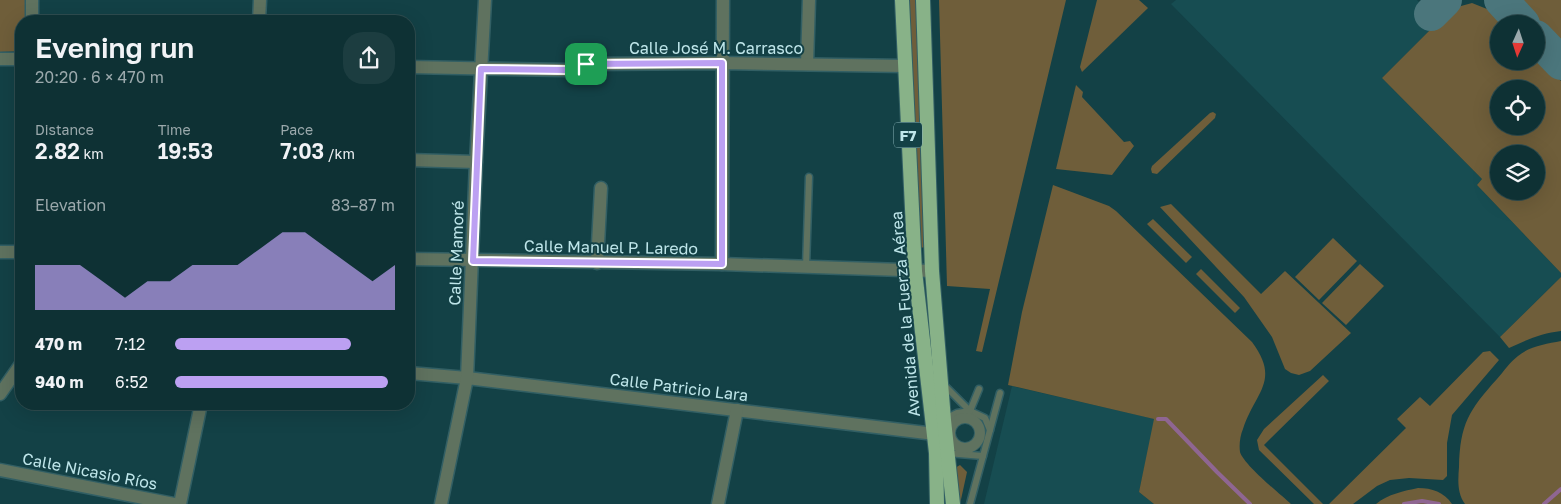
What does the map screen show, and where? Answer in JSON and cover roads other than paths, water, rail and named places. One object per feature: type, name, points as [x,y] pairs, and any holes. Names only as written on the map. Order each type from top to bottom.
[{"type":"highway","name":"Avenida de la Fuerza Aérea","points":[[902,0],[915,271],[942,427]]},
{"type":"highway","name":"Avenida de la Fuerza Aérea","points":[[923,0],[932,271],[941,383],[942,453],[937,504]]},
{"type":"highway","name":"Avenida de la Fuerza Aérea","points":[[942,453],[953,504]]},
{"type":"street","points":[[32,0],[32,15]]},
{"type":"street","points":[[259,15],[260,0]]},
{"type":"street","name":"Calle Mamoré","points":[[441,504],[468,378],[476,162],[485,0]]},
{"type":"street","points":[[722,264],[723,0]]},
{"type":"street","points":[[807,64],[809,0]]},
{"type":"street","points":[[0,59],[15,59]]},
{"type":"street","name":"Calle José M. Carrasco","points":[[415,67],[566,70],[586,64],[722,63],[905,66]]},
{"type":"street","points":[[415,160],[476,162]]},
{"type":"street","points":[[597,263],[601,188]]},
{"type":"street","points":[[0,252],[15,252]]},
{"type":"street","name":"Calle Manuel P. Laredo","points":[[415,260],[722,264],[932,271]]},
{"type":"street","points":[[0,394],[15,373]]},
{"type":"street","name":"Calle Patricio Lara","points":[[415,374],[468,378],[737,410],[942,427]]},
{"type":"street","points":[[180,504],[200,410]]},
{"type":"street","points":[[718,504],[737,410]]},
{"type":"street","name":"Calle Nicasio Ríos","points":[[0,470],[174,504]]},
{"type":"lane","points":[[806,267],[809,177]]},
{"type":"lane","points":[[941,383],[970,411],[985,418],[990,431]]},
{"type":"lane","points":[[970,411],[979,389]]},
{"type":"lane","points":[[970,504],[1000,393]]},
{"type":"lane","points":[[942,427],[956,413],[970,411]]},
{"type":"lane","points":[[942,453],[983,456]]},
{"type":"waterway","points":[[1158,419],[1166,419],[1250,504]]},
{"type":"waterway","points":[[1544,504],[1561,489]]},
{"type":"waterway","points":[[1404,504],[1422,501],[1439,504]]}]
